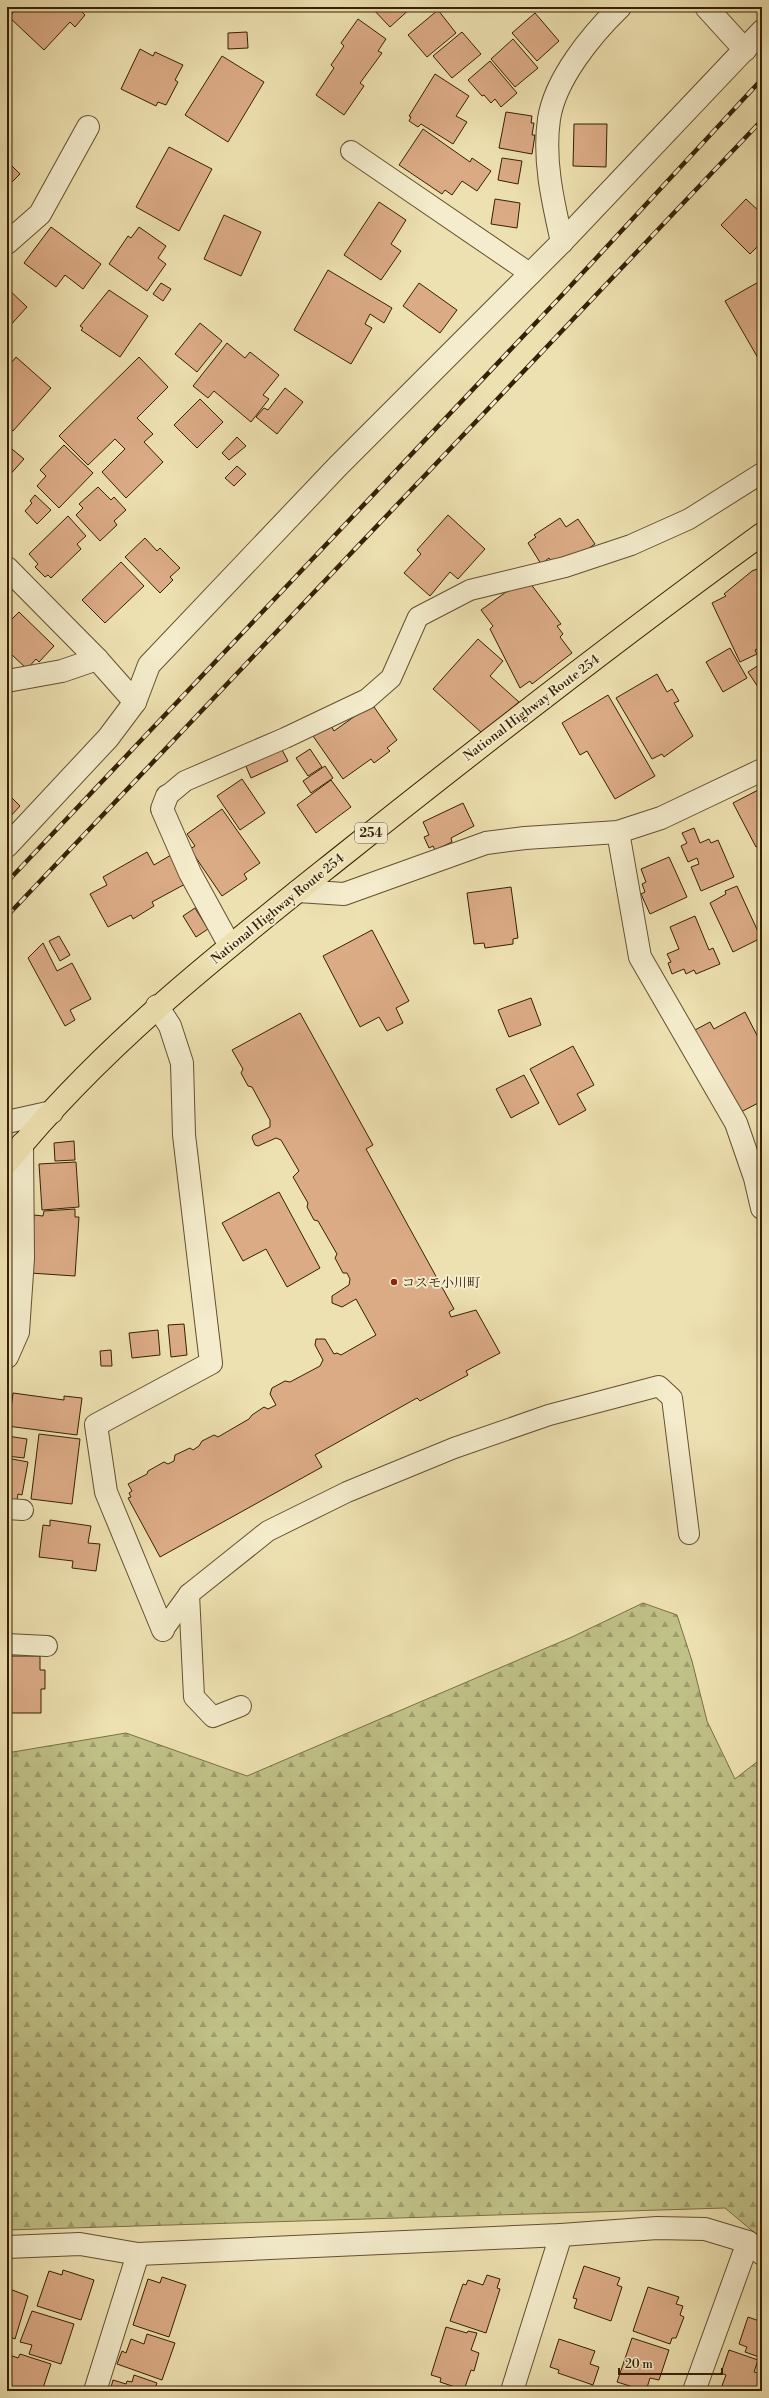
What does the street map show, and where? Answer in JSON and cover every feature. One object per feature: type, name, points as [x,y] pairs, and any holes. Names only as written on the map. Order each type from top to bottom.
[{"type":"highway","name":"National Highway Route 254","points":[[7,1163],[22,1144],[52,1112],[157,1006],[470,754],[762,534]]},
{"type":"street","points":[[562,242],[550,192],[549,118],[562,80],[600,26],[620,7]]},
{"type":"street","points":[[706,7],[745,50]]},
{"type":"street","points":[[7,846],[108,738],[135,702],[149,665],[338,466],[531,274],[762,32]]},
{"type":"street","points":[[7,243],[40,214],[88,127]]},
{"type":"street","points":[[7,568],[97,659],[135,702]]},
{"type":"street","points":[[7,681],[62,671],[97,659]]},
{"type":"street","points":[[298,891],[344,894],[486,843],[525,838],[618,832],[661,818],[762,770]]},
{"type":"street","points":[[166,796],[162,809],[190,873],[230,946]]},
{"type":"street","points":[[618,832],[640,957],[736,1123],[755,1178],[762,1208]]},
{"type":"street","points":[[157,1006],[170,1026],[182,1063],[184,1135],[211,1363],[96,1425],[106,1492],[163,1630]]},
{"type":"street","points":[[7,1122],[52,1112]]},
{"type":"street","points":[[7,1357],[18,1332],[23,1258],[22,1144]]},
{"type":"street","points":[[7,2248],[80,2244],[138,2254],[561,2235],[657,2228],[705,2229],[755,2248],[694,2391]]},
{"type":"street","points":[[512,2391],[561,2235]]},
{"type":"street","points":[[95,2391],[138,2254]]},
{"type":"lane","points":[[350,151],[531,274]]},
{"type":"lane","points":[[166,796],[185,781],[285,738],[367,699],[391,678],[418,616],[470,590],[565,567],[631,545],[689,519],[762,473]]},
{"type":"lane","points":[[163,1630],[189,1594],[268,1531],[347,1492],[454,1448],[549,1415],[659,1386],[672,1398],[689,1534]]},
{"type":"lane","points":[[189,1594],[194,1697],[213,1718],[241,1706]]},
{"type":"lane","points":[[7,1644],[47,1646]]},
{"type":"green space","points":[[643,1603],[677,1615],[692,1661],[707,1721],[735,1779],[762,1758],[762,2239],[725,2208],[7,2230],[7,1753],[126,1733],[247,1776],[572,1637]]},
{"type":"building","points":[[18,7],[83,7],[80,10],[85,15],[75,27],[70,22],[44,50],[9,17]]},
{"type":"building","points":[[371,7],[412,7],[390,27]]},
{"type":"building","points":[[438,10],[456,33],[427,57],[408,35]]},
{"type":"building","points":[[535,13],[559,41],[537,61],[512,33]]},
{"type":"building","points":[[358,19],[386,39],[378,51],[382,53],[360,83],[364,86],[344,115],[316,95],[334,68],[331,65],[344,46],[341,43]]},
{"type":"building","points":[[247,32],[248,48],[228,49],[228,33]]},
{"type":"building","points":[[462,32],[481,54],[452,78],[433,56]]},
{"type":"building","points":[[7,39],[11,44],[7,48]]},
{"type":"building","points":[[513,39],[538,68],[515,87],[491,59]]},
{"type":"building","points":[[140,49],[153,56],[155,52],[183,65],[175,80],[178,82],[166,105],[158,102],[156,106],[121,89]]},
{"type":"building","points":[[222,56],[264,82],[228,142],[185,115]]},
{"type":"building","points":[[490,61],[517,93],[501,107],[495,99],[491,103],[484,95],[482,96],[468,80]]},
{"type":"building","points":[[435,74],[469,96],[456,116],[467,122],[453,144],[421,124],[418,127],[409,121],[411,117],[409,116]]},
{"type":"building","points":[[506,112],[532,116],[531,123],[534,123],[532,135],[535,135],[532,154],[499,148]]},
{"type":"building","points":[[574,124],[607,124],[606,167],[573,166]]},
{"type":"building","points":[[423,129],[470,162],[472,158],[491,171],[477,191],[462,181],[452,195],[445,190],[442,194],[399,165]]},
{"type":"building","points":[[169,147],[212,169],[179,231],[136,207]]},
{"type":"building","points":[[502,158],[522,161],[518,184],[498,180]]},
{"type":"building","points":[[7,161],[20,174],[8,186],[12,190],[7,195]]},
{"type":"building","points":[[495,199],[520,203],[517,228],[491,224]]},
{"type":"building","points":[[746,199],[762,214],[762,242],[750,254],[721,225]]},
{"type":"building","points":[[379,202],[406,220],[391,244],[401,251],[381,280],[344,255]]},
{"type":"building","points":[[224,215],[261,232],[241,276],[204,259]]},
{"type":"building","points":[[51,227],[101,264],[83,289],[65,275],[56,287],[24,263]]},
{"type":"building","points":[[139,227],[166,246],[158,258],[166,264],[147,291],[109,264],[128,236],[131,238]]},
{"type":"building","points":[[328,270],[392,308],[384,323],[370,314],[365,324],[372,328],[351,364],[294,330]]},
{"type":"building","points":[[762,280],[762,365],[725,301]]},
{"type":"building","points":[[161,283],[171,289],[163,301],[153,294]]},
{"type":"building","points":[[419,283],[457,310],[440,333],[403,306]]},
{"type":"building","points":[[7,288],[27,307],[7,329]]},
{"type":"building","points":[[109,290],[148,316],[120,357],[81,330],[83,328],[80,326]]},
{"type":"building","points":[[200,323],[222,341],[197,372],[175,354]]},
{"type":"building","points":[[227,343],[245,358],[250,352],[279,375],[263,395],[269,399],[251,422],[214,391],[208,398],[193,386]]},
{"type":"building","points":[[16,357],[51,388],[13,431],[7,426],[7,368]]},
{"type":"building","points":[[139,357],[168,387],[137,418],[153,434],[144,442],[163,462],[126,498],[102,472],[125,449],[115,439],[88,465],[59,436]]},
{"type":"building","points":[[285,388],[303,402],[277,434],[256,417],[264,408],[268,410]]},
{"type":"building","points":[[200,399],[223,422],[197,448],[174,425]]},
{"type":"building","points":[[237,437],[246,446],[229,460],[222,453]]},
{"type":"building","points":[[7,445],[24,459],[7,478]]},
{"type":"building","points":[[64,445],[93,473],[59,508],[37,486],[46,476],[40,470]]},
{"type":"building","points":[[237,466],[246,474],[234,486],[225,478]]},
{"type":"building","points":[[98,487],[111,500],[114,497],[126,510],[114,521],[117,525],[100,541],[76,515],[83,508],[79,504]]},
{"type":"building","points":[[35,495],[51,510],[37,524],[25,511],[32,503],[30,501]]},
{"type":"building","points":[[448,515],[485,549],[458,579],[450,572],[430,596],[404,573],[421,554],[417,550]]},
{"type":"building","points":[[68,516],[86,536],[77,544],[81,549],[51,578],[48,575],[45,577],[35,567],[38,564],[29,554]]},
{"type":"building","points":[[560,518],[566,527],[578,519],[595,544],[573,559],[554,566],[549,558],[541,564],[528,543],[536,537],[534,535]]},
{"type":"building","points":[[145,538],[157,551],[160,548],[180,568],[170,577],[173,580],[160,593],[125,557]]},
{"type":"building","points":[[121,562],[144,586],[105,623],[82,600]]},
{"type":"building","points":[[762,567],[762,647],[755,650],[757,654],[740,662],[712,603],[726,596],[724,594],[752,571]]},
{"type":"building","points":[[530,583],[561,624],[557,626],[563,634],[560,637],[572,653],[532,684],[530,681],[520,688],[490,629],[493,626],[481,610],[506,592]]},
{"type":"building","points":[[19,612],[54,646],[39,662],[36,659],[27,669],[11,654],[8,657],[7,656],[7,624]]},
{"type":"building","points":[[478,639],[503,661],[490,676],[519,702],[482,733],[433,689]]},
{"type":"building","points":[[730,648],[747,678],[723,692],[706,662]]},
{"type":"building","points":[[762,663],[762,693],[748,672]]},
{"type":"building","points":[[657,674],[667,692],[672,689],[679,701],[674,703],[693,736],[664,757],[662,754],[652,759],[616,698]]},
{"type":"building","points":[[608,695],[655,776],[615,799],[587,751],[580,755],[562,723]]},
{"type":"building","points":[[372,704],[397,740],[387,748],[390,751],[374,763],[371,759],[343,779],[313,736],[330,724],[334,731]]},
{"type":"building","points":[[281,748],[288,761],[251,778],[244,762]]},
{"type":"building","points":[[310,749],[322,767],[308,776],[296,758]]},
{"type":"building","points":[[325,766],[333,778],[311,793],[303,781]]},
{"type":"building","points":[[242,779],[265,813],[240,830],[217,796]]},
{"type":"building","points":[[331,780],[351,807],[316,833],[297,805]]},
{"type":"building","points":[[762,788],[762,844],[756,847],[733,803]]},
{"type":"building","points":[[7,793],[20,806],[7,820]]},
{"type":"building","points":[[463,803],[474,826],[451,838],[452,842],[435,850],[433,846],[429,848],[424,837],[429,835],[423,822]]},
{"type":"building","points":[[222,809],[260,863],[244,874],[247,879],[222,896],[190,849],[195,846],[187,834]]},
{"type":"building","points":[[694,828],[700,843],[709,839],[711,843],[718,840],[734,877],[701,891],[691,867],[699,864],[697,858],[688,862],[681,846],[687,843],[682,833]]},
{"type":"building","points":[[147,852],[154,865],[171,855],[187,883],[152,902],[154,906],[133,919],[131,915],[108,927],[90,894],[107,885],[103,877]]},
{"type":"building","points":[[669,857],[687,897],[650,914],[641,894],[645,892],[642,884],[646,882],[641,869]]},
{"type":"building","points":[[737,886],[761,938],[733,952],[710,903],[726,894],[725,891]]},
{"type":"building","points":[[511,887],[518,938],[513,939],[513,944],[485,948],[484,943],[474,944],[467,893]]},
{"type":"building","points":[[195,908],[208,929],[196,937],[183,916]]},
{"type":"building","points":[[695,916],[709,950],[713,948],[720,964],[696,974],[694,970],[686,974],[684,969],[672,974],[668,963],[671,962],[667,954],[679,949],[670,927]]},
{"type":"building","points":[[372,930],[409,1001],[396,1008],[403,1023],[387,1031],[379,1017],[360,1027],[323,956]]},
{"type":"building","points":[[59,936],[70,955],[60,961],[49,941]]},
{"type":"building","points":[[43,943],[57,971],[72,963],[91,999],[70,1010],[75,1020],[65,1026],[28,958]]},
{"type":"building","points":[[531,998],[541,1025],[509,1037],[498,1010]]},
{"type":"building","points":[[745,1012],[762,1045],[762,1101],[739,1113],[695,1030],[710,1022],[714,1029]]},
{"type":"building","name":"コスモ小川町","points":[[300,1013],[373,1145],[366,1149],[454,1309],[449,1312],[451,1317],[476,1310],[500,1353],[466,1371],[468,1375],[420,1401],[417,1398],[315,1455],[322,1467],[160,1557],[128,1498],[131,1497],[129,1493],[132,1491],[128,1484],[147,1474],[148,1471],[164,1462],[168,1464],[174,1461],[175,1455],[190,1448],[193,1450],[199,1446],[202,1441],[214,1435],[218,1437],[249,1419],[252,1415],[264,1407],[268,1409],[276,1405],[270,1394],[272,1388],[285,1381],[290,1382],[320,1366],[323,1360],[315,1345],[316,1339],[325,1339],[334,1354],[337,1353],[341,1355],[376,1335],[356,1299],[342,1307],[332,1303],[332,1296],[349,1285],[350,1279],[347,1273],[343,1273],[335,1258],[337,1254],[318,1221],[314,1220],[307,1207],[308,1203],[293,1177],[299,1171],[281,1140],[276,1138],[258,1146],[255,1145],[252,1138],[253,1135],[270,1127],[270,1120],[252,1087],[248,1086],[241,1073],[243,1069],[232,1050]]},
{"type":"building","points":[[573,1046],[594,1085],[577,1094],[586,1110],[559,1125],[530,1069]]},
{"type":"building","points":[[524,1075],[539,1103],[511,1118],[496,1089]]},
{"type":"building","points":[[74,1141],[75,1160],[55,1161],[54,1143]]},
{"type":"building","points":[[76,1162],[79,1207],[42,1210],[39,1164]]},
{"type":"building","points":[[279,1192],[320,1268],[287,1287],[266,1249],[243,1261],[222,1223]]},
{"type":"building","points":[[7,1197],[16,1197],[15,1220],[7,1220]]},
{"type":"building","points":[[75,1209],[75,1217],[79,1217],[75,1276],[30,1273],[34,1215],[43,1216],[44,1211]]},
{"type":"building","points":[[7,1223],[16,1223],[13,1299],[7,1299]]},
{"type":"building","points":[[184,1324],[187,1355],[171,1357],[168,1325]]},
{"type":"building","points":[[158,1330],[160,1355],[132,1358],[129,1333]]},
{"type":"building","points":[[111,1350],[112,1366],[101,1366],[100,1351]]},
{"type":"building","points":[[13,1393],[64,1400],[64,1396],[82,1398],[77,1435],[7,1426],[7,1408],[11,1409]]},
{"type":"building","points":[[39,1434],[80,1439],[72,1504],[31,1499]]},
{"type":"building","points":[[7,1436],[27,1439],[24,1458],[7,1456]]},
{"type":"building","points":[[7,1458],[28,1462],[22,1495],[18,1494],[17,1500],[7,1502]]},
{"type":"building","points":[[50,1520],[91,1526],[88,1543],[100,1544],[96,1571],[72,1568],[73,1561],[39,1557],[43,1525],[50,1526]]},
{"type":"building","points":[[11,1656],[40,1656],[40,1670],[45,1670],[45,1689],[41,1689],[41,1713],[7,1713],[7,1661],[11,1661]]},
{"type":"building","points":[[584,2266],[620,2278],[617,2285],[622,2287],[611,2321],[574,2308],[577,2299],[573,2298]]},
{"type":"building","points":[[63,2270],[94,2280],[81,2320],[37,2306],[49,2271],[62,2275]]},
{"type":"building","points":[[487,2275],[500,2279],[497,2288],[500,2289],[486,2333],[450,2321],[463,2284],[466,2285],[468,2280],[483,2285]]},
{"type":"building","points":[[162,2277],[186,2285],[169,2337],[133,2325],[148,2279],[160,2283]]},
{"type":"building","points":[[648,2287],[679,2297],[676,2304],[683,2306],[680,2315],[684,2317],[676,2338],[672,2338],[670,2344],[633,2331]]},
{"type":"building","points":[[7,2288],[28,2296],[15,2339],[10,2337],[7,2344]]},
{"type":"building","points":[[32,2311],[74,2324],[61,2364],[29,2354],[32,2345],[20,2342]]},
{"type":"building","points":[[748,2317],[762,2322],[762,2358],[745,2352],[747,2347],[739,2344]]},
{"type":"building","points":[[446,2327],[467,2333],[468,2331],[477,2333],[471,2350],[479,2353],[474,2371],[471,2370],[464,2390],[440,2382],[441,2378],[431,2375]]},
{"type":"building","points":[[147,2334],[175,2343],[162,2380],[117,2364],[122,2351],[126,2353],[131,2339],[144,2344]]},
{"type":"building","points":[[632,2338],[669,2350],[659,2380],[650,2378],[646,2391],[617,2382]]},
{"type":"building","points":[[559,2339],[595,2351],[590,2364],[599,2367],[593,2385],[558,2373],[559,2370],[550,2367]]},
{"type":"building","points":[[729,2350],[758,2360],[754,2372],[762,2374],[762,2391],[720,2391],[726,2375],[721,2373]]},
{"type":"building","points":[[7,2354],[18,2358],[20,2354],[51,2364],[42,2391],[7,2391]]},
{"type":"building","points":[[134,2375],[157,2383],[154,2391],[110,2391],[113,2380],[126,2384],[127,2381],[132,2382]]},
{"type":"building","points":[[428,2387],[438,2391],[427,2391]]},
{"type":"building","points":[[538,2388],[547,2391],[537,2391]]},
{"type":"railway","points":[[7,882],[564,293],[762,79]]},
{"type":"railway","points":[[7,916],[762,120]]},
{"type":"place","name":"コスモ小川町","points":[[394,1282]]}]
